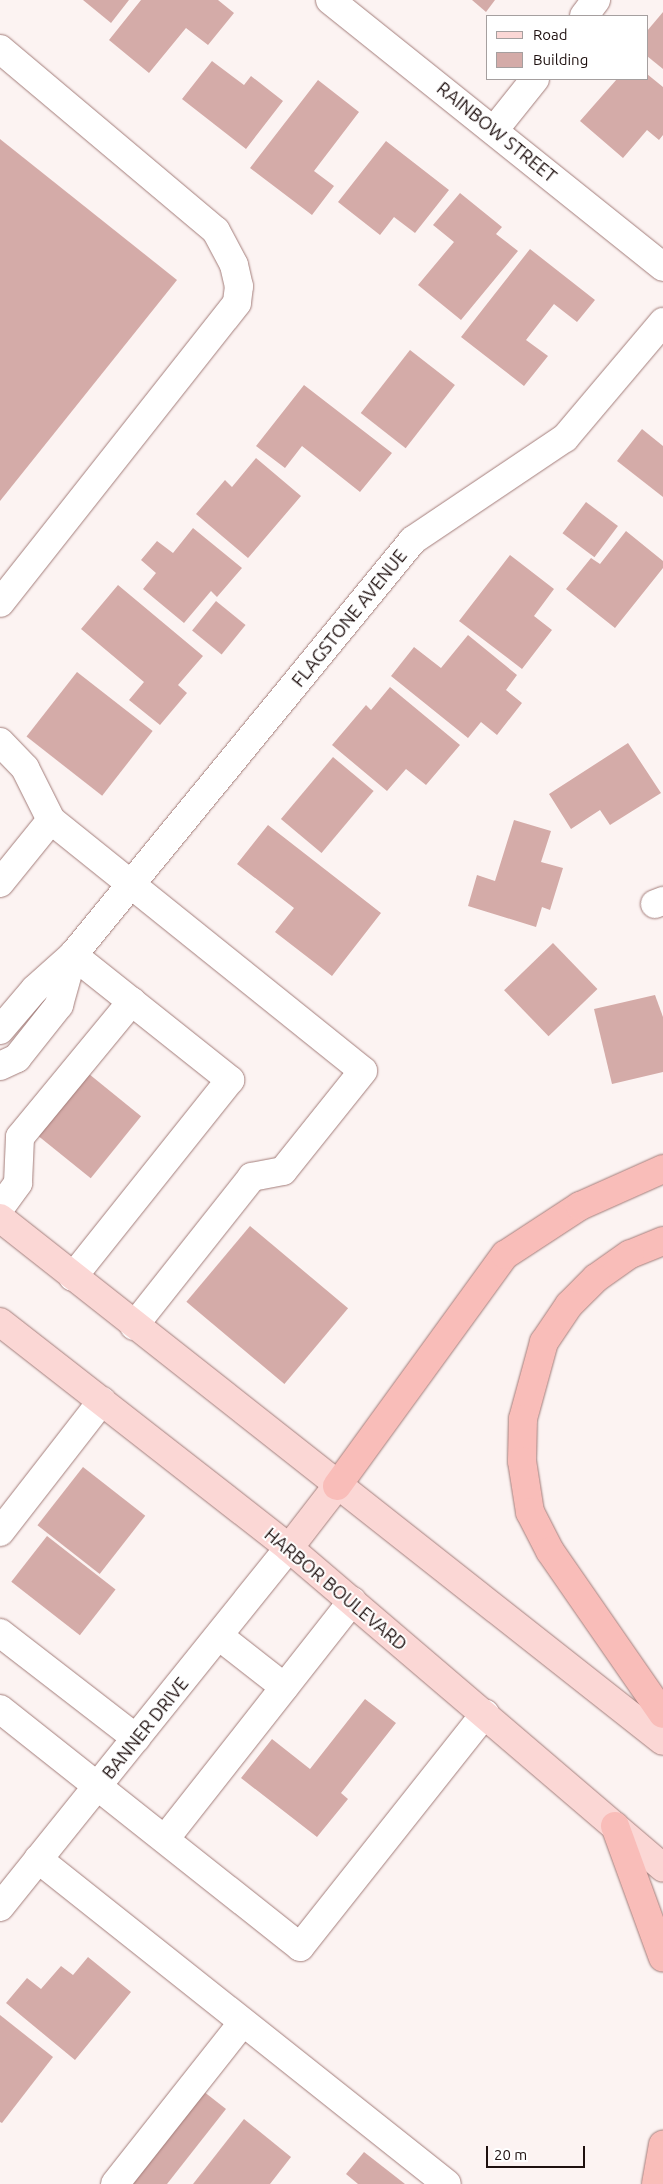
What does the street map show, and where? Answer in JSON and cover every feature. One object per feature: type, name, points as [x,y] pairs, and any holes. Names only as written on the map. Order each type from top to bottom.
[{"type":"highway","points":[[337,1486],[505,1255],[580,1206],[663,1169]]},
{"type":"highway","points":[[663,1241],[630,1254],[596,1278],[569,1305],[544,1342],[523,1419],[522,1461],[530,1512],[550,1551],[663,1714]]},
{"type":"highway","points":[[615,1826],[663,1958]]},
{"type":"highway","points":[[656,2184],[663,2145]]},
{"type":"main road","points":[[0,1218],[134,1326],[663,1742]]},
{"type":"main road","name":"HARBOR BOULEVARD","points":[[0,1322],[289,1548],[663,1867]]},
{"type":"main road","points":[[289,1548],[337,1486]]},
{"type":"street","name":"RAINBOW STREET","points":[[330,0],[495,129],[663,267]]},
{"type":"street","points":[[585,15],[596,0]]},
{"type":"street","points":[[0,49],[216,231],[234,265],[239,286],[237,303],[0,603]]},
{"type":"street","points":[[495,129],[533,80]]},
{"type":"street","name":"FLAGSTONE AVENUE","points":[[0,1030],[35,989],[73,955],[413,540],[565,438],[663,322]]},
{"type":"street","points":[[0,742],[25,768],[51,820],[129,885],[363,1071],[283,1171],[252,1177],[134,1326]]},
{"type":"street","points":[[0,883],[51,820]]},
{"type":"street","points":[[73,955],[230,1080],[73,1277]]},
{"type":"street","name":"FLAGSTONE AVENUE","points":[[0,1066],[17,1058],[59,1005],[73,955]]},
{"type":"street","points":[[0,1208],[18,1183],[20,1137],[132,1001]]},
{"type":"street","points":[[0,1532],[102,1401]]},
{"type":"street","name":"BANNER DRIVE","points":[[0,1906],[289,1548]]},
{"type":"street","points":[[165,1839],[352,1601]]},
{"type":"street","points":[[0,1633],[136,1738]]},
{"type":"street","points":[[219,1636],[284,1687]]},
{"type":"street","points":[[0,1709],[300,1946],[485,1714]]},
{"type":"street","points":[[38,1859],[446,2184]]},
{"type":"street","points":[[115,2184],[243,2022]]},
{"type":"building","points":[[83,0],[129,0],[111,23]]},
{"type":"building","points":[[141,0],[218,0],[234,13],[208,45],[186,28],[149,73],[109,40]]},
{"type":"building","points":[[472,0],[495,0],[486,12]]},
{"type":"building","points":[[663,12],[663,69],[648,57],[648,30]]},
{"type":"building","points":[[212,61],[244,85],[251,76],[283,101],[246,149],[182,99]]},
{"type":"building","points":[[648,75],[663,87],[663,135],[659,140],[647,130],[623,158],[580,121],[616,80],[648,80]]},
{"type":"building","points":[[318,80],[359,112],[314,171],[334,186],[312,215],[250,168]]},
{"type":"building","points":[[0,139],[177,280],[0,501]]},
{"type":"building","points":[[386,141],[449,190],[415,233],[394,217],[380,235],[338,202]]},
{"type":"building","points":[[460,193],[502,227],[496,234],[518,251],[461,320],[418,285],[454,242],[433,225]]},
{"type":"building","points":[[530,249],[595,300],[577,322],[554,304],[526,340],[548,356],[524,386],[461,337]]},
{"type":"building","points":[[410,350],[455,385],[406,448],[361,413]]},
{"type":"building","points":[[304,385],[392,453],[360,492],[302,446],[285,468],[256,446]]},
{"type":"building","points":[[642,429],[663,446],[663,497],[617,461]]},
{"type":"building","points":[[256,458],[301,496],[248,558],[196,514],[225,480],[232,487]]},
{"type":"building","points":[[586,502],[618,526],[594,557],[563,533]]},
{"type":"building","points":[[193,528],[242,568],[217,597],[211,591],[184,623],[143,589],[156,573],[141,560],[157,541],[173,553]]},
{"type":"building","points":[[626,531],[663,561],[663,568],[615,628],[566,589],[591,558],[600,564]]},
{"type":"building","points":[[510,555],[554,589],[534,616],[552,630],[522,669],[459,621]]},
{"type":"building","points":[[118,585],[203,656],[178,685],[187,693],[160,725],[129,700],[144,682],[81,629]]},
{"type":"building","points":[[216,601],[246,625],[222,654],[192,631]]},
{"type":"building","points":[[468,635],[517,675],[506,690],[522,703],[497,735],[481,722],[468,738],[391,676],[414,647],[441,668]]},
{"type":"building","points":[[77,672],[153,731],[102,796],[27,737]]},
{"type":"building","points":[[390,687],[460,745],[426,785],[406,769],[387,791],[332,745],[366,705],[371,710]]},
{"type":"building","points":[[628,743],[661,793],[610,825],[600,810],[571,829],[549,794]]},
{"type":"building","points":[[333,757],[374,791],[322,853],[281,819]]},
{"type":"building","points":[[514,820],[551,831],[541,862],[563,868],[550,910],[542,907],[536,927],[468,906],[477,875],[495,881]]},
{"type":"building","points":[[268,825],[381,913],[332,976],[275,932],[294,908],[237,864]]},
{"type":"building","points":[[553,943],[597,989],[549,1036],[504,990]]},
{"type":"building","points":[[655,995],[663,1017],[663,1072],[612,1084],[594,1009]]},
{"type":"building","points":[[89,1074],[141,1116],[91,1178],[39,1136]]},
{"type":"building","points":[[250,1226],[348,1308],[284,1384],[186,1302]]},
{"type":"building","points":[[83,1467],[145,1516],[100,1574],[37,1525]]},
{"type":"building","points":[[47,1536],[116,1590],[80,1635],[11,1582]]},
{"type":"building","points":[[365,1699],[396,1723],[341,1793],[348,1799],[317,1837],[241,1778],[272,1739],[310,1769]]},
{"type":"building","points":[[88,1957],[131,1992],[75,2060],[6,2003],[27,1978],[41,1989],[61,1966],[73,1975]]},
{"type":"building","points":[[0,2015],[53,2057],[2,2123],[0,2122]]},
{"type":"building","points":[[203,2091],[226,2109],[167,2184],[130,2184]]},
{"type":"building","points":[[244,2119],[291,2157],[270,2184],[193,2184]]},
{"type":"building","points":[[364,2152],[405,2184],[358,2184],[346,2174]]}]
